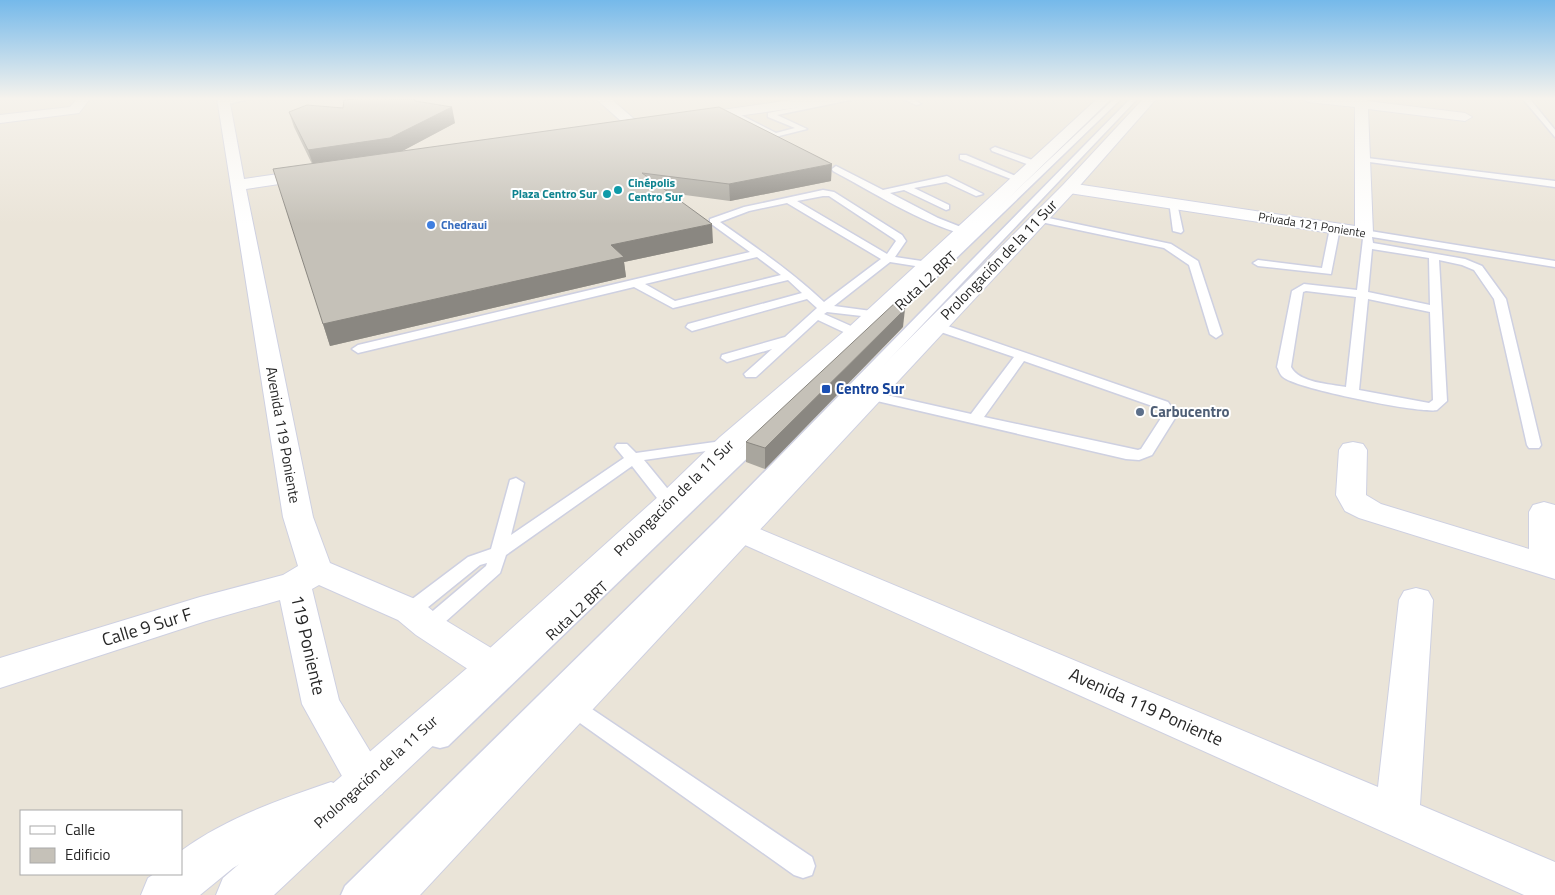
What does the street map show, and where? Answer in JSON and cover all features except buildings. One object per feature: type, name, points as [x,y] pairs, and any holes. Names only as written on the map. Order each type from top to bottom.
[{"type":"street","name":"Avenida 119 Poniente","points":[[230,140],[298,517],[305,577]]},
{"type":"street","name":"Prolongación de la 11 Sur","points":[[240,895],[494,667],[670,503],[730,443],[856,333],[1035,164],[1077,140]]},
{"type":"street","name":"Prolongación de la 11 Sur","points":[[388,895],[1069,188],[1092,140]]},
{"type":"street","points":[[1362,140],[1365,239]]},
{"type":"street","points":[[238,185],[325,172]]},
{"type":"street","name":"Privada 121 Poniente","points":[[1069,188],[1335,228],[1365,239]]},
{"type":"street","points":[[1353,450],[1351,495],[1356,504],[1370,511],[1551,567],[1544,512]]},
{"type":"street","name":"Avenida 119 Poniente","points":[[738,530],[1555,885]]},
{"type":"street","points":[[305,577],[419,619],[494,667]]},
{"type":"street","name":"Calle 9 Sur F","points":[[0,673],[305,577]]},
{"type":"street","name":"119 Poniente","points":[[305,577],[321,704],[359,787]]},
{"type":"street","points":[[1397,816],[1416,600]]},
{"type":"street","points":[[164,895],[226,847],[265,827],[359,787]]},
{"type":"lane","name":"Ruta L2 BRT","points":[[425,753],[1084,140]]},
{"type":"lane","name":"Ruta L2 BRT","points":[[354,895],[724,523],[1086,140]]},
{"type":"lane","points":[[995,149],[1035,164]]},
{"type":"lane","points":[[963,157],[1019,179]]},
{"type":"lane","points":[[1362,159],[1555,184]]},
{"type":"lane","points":[[836,169],[879,193],[935,220],[963,230]]},
{"type":"lane","points":[[879,193],[947,179],[979,194]]},
{"type":"lane","points":[[904,187],[946,207]]},
{"type":"lane","points":[[751,374],[821,311],[888,259],[901,241],[898,237],[831,194],[815,194],[747,209],[714,221],[762,253],[811,294],[821,311],[856,333]]},
{"type":"lane","points":[[788,200],[888,259],[923,270]]},
{"type":"lane","points":[[1172,203],[1178,231]]},
{"type":"lane","points":[[1040,218],[1167,246],[1182,254],[1194,263],[1216,334]]},
{"type":"lane","points":[[1258,263],[1327,272],[1335,228]]},
{"type":"lane","points":[[1352,393],[1362,294],[1365,239],[1466,262],[1478,268],[1500,299],[1534,445]]},
{"type":"lane","name":"Privada 121 Poniente","points":[[1365,239],[1555,264]]},
{"type":"lane","points":[[358,349],[762,253]]},
{"type":"lane","points":[[1434,256],[1440,401],[1432,407],[1415,406],[1306,383],[1288,375],[1284,367],[1298,291],[1304,287],[1362,294],[1435,310]]},
{"type":"lane","points":[[878,266],[923,270]]},
{"type":"lane","points":[[637,284],[673,305],[790,276]]},
{"type":"lane","points":[[692,327],[811,294]]},
{"type":"lane","points":[[821,311],[875,315]]},
{"type":"lane","points":[[869,395],[976,418],[1126,454],[1148,452],[1170,416],[1163,405],[936,326]]},
{"type":"lane","points":[[727,358],[791,339]]},
{"type":"lane","points":[[976,418],[1022,356]]},
{"type":"lane","points":[[499,552],[627,453],[649,454],[730,443]]},
{"type":"lane","points":[[627,453],[649,475],[670,503]]},
{"type":"lane","points":[[419,619],[494,569],[516,483]]},
{"type":"lane","points":[[570,705],[803,866]]},
{"type":"place","name":"Cinépolis Centro Sur","points":[[618,190]]},
{"type":"place","name":"Plaza Centro Sur","points":[[607,194]]},
{"type":"place","name":"Chedraui","points":[[431,225]]},
{"type":"place","name":"Centro Sur","points":[[826,389]]},
{"type":"place","name":"Carbucentro","points":[[1140,412]]}]
